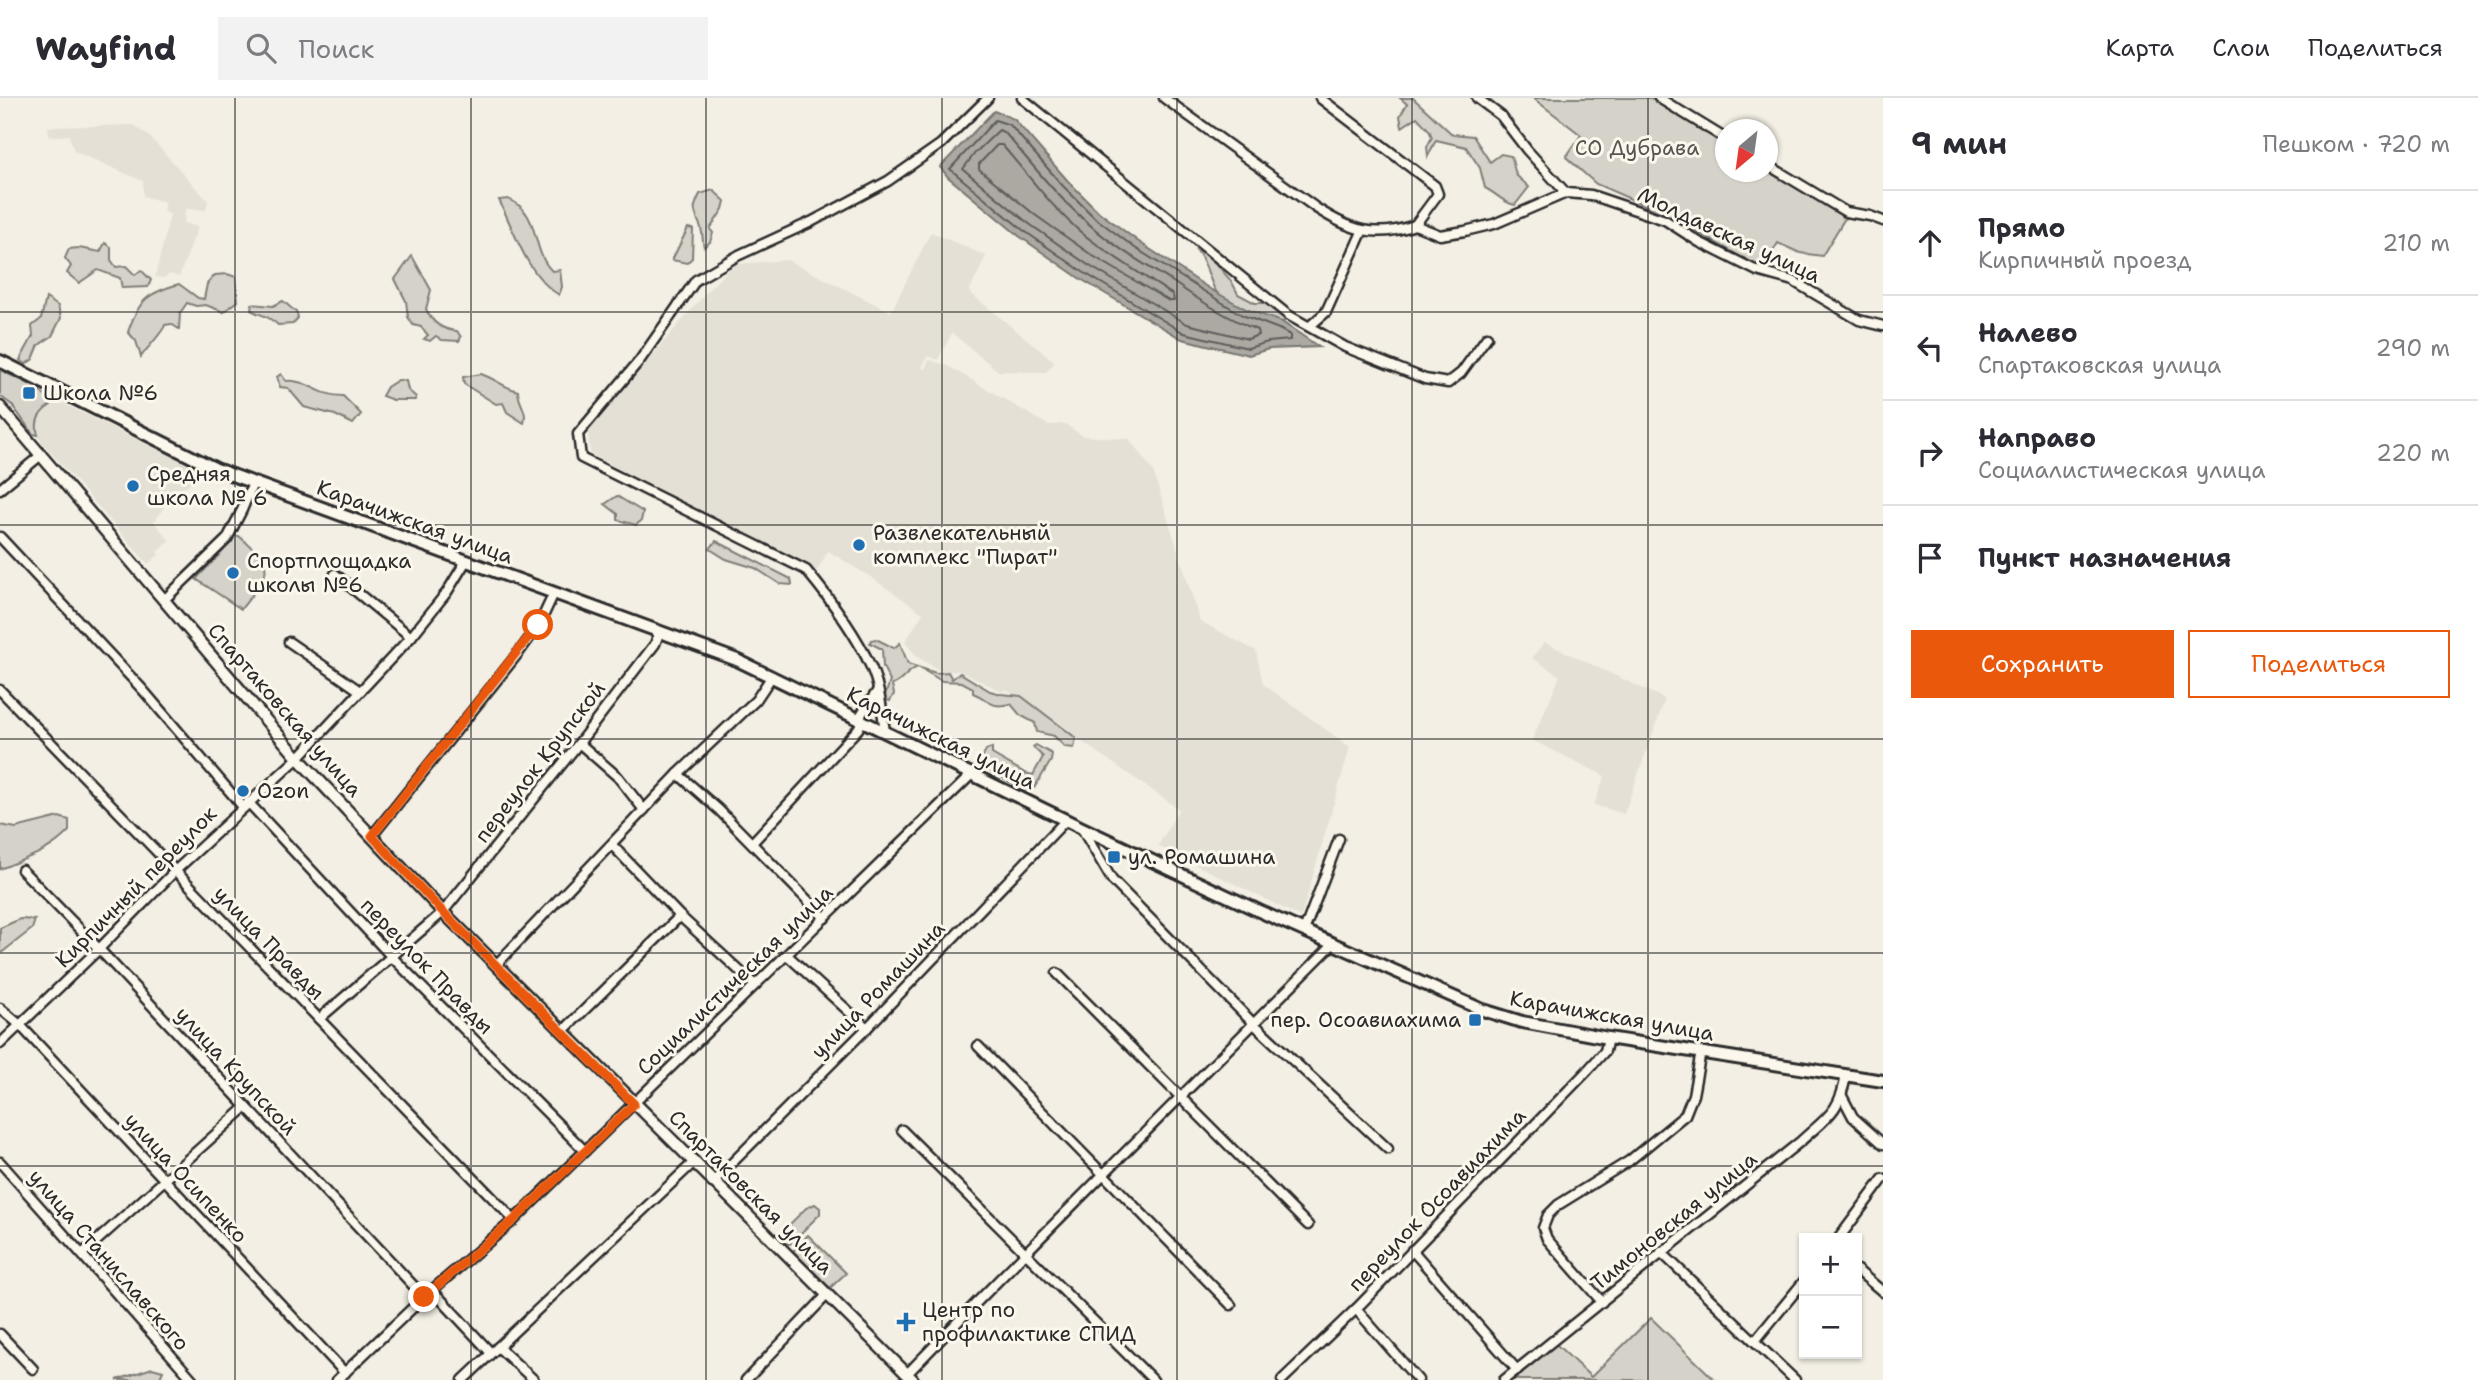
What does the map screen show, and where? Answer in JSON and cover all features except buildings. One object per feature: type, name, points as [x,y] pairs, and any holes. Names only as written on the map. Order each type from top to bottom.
[{"type":"main road","name":"Карачижская улица","points":[[0,361],[216,469],[737,660],[1066,821],[1483,1010],[1522,1022],[1608,1038],[1883,1081]]},
{"type":"street","points":[[886,732],[871,667],[832,602],[806,570],[581,458],[578,434],[640,360],[696,280],[888,181],[941,144],[988,98]]},
{"type":"street","points":[[1022,98],[1252,288],[1288,315],[1357,352],[1425,379],[1448,383],[1461,373],[1487,337]]},
{"type":"street","points":[[1164,98],[1339,223],[1362,232],[1398,231],[1415,226],[1440,235],[1494,224],[1566,192],[1527,150],[1501,116],[1477,98]]},
{"type":"street","points":[[1320,98],[1434,186],[1438,194],[1415,226]]},
{"type":"street","points":[[1659,98],[1715,132]]},
{"type":"street","points":[[1778,171],[1846,212],[1883,221]]},
{"type":"street","name":"Молдавская улица","points":[[1566,192],[1591,195],[1665,220],[1699,243],[1757,271],[1793,281],[1859,320],[1883,326]]},
{"type":"street","points":[[1310,326],[1326,312],[1362,232]]},
{"type":"street","name":"Спартаковская улица","points":[[0,407],[298,758],[443,912],[712,1183],[910,1377]]},
{"type":"street","points":[[0,489],[41,455]]},
{"type":"street","points":[[164,600],[227,539],[253,483]]},
{"type":"street","name":"переулок Правды","points":[[0,537],[245,804],[585,1151]]},
{"type":"street","name":"Кирпичный переулок","points":[[0,1044],[99,949],[174,871],[298,758],[411,637],[447,592],[466,561]]},
{"type":"street","points":[[335,574],[411,637]]},
{"type":"street","points":[[372,836],[520,651],[538,625],[554,593]]},
{"type":"street","name":"переулок Крупской","points":[[319,1019],[443,912],[579,743],[655,644],[660,631]]},
{"type":"street","points":[[289,642],[360,691]]},
{"type":"street","points":[[496,965],[678,774],[755,700],[772,677]]},
{"type":"street","name":"улица Правды","points":[[0,690],[514,1220]]},
{"type":"street","points":[[751,843],[858,729],[860,720],[878,690]]},
{"type":"street","points":[[579,743],[618,778],[644,810]]},
{"type":"street","points":[[678,774],[719,810],[825,918]]},
{"type":"street","name":"Социалистическая улица","points":[[337,1380],[424,1297],[514,1220],[971,775]]},
{"type":"street","name":"улица Ромашина","points":[[712,1183],[867,1028],[1066,821]]},
{"type":"street","points":[[1082,828],[1112,880],[1254,1024],[1388,1149]]},
{"type":"street","points":[[1304,931],[1339,839]]},
{"type":"street","points":[[612,845],[680,916],[755,985]]},
{"type":"street","name":"улица Крупской","points":[[22,870],[424,1297]]},
{"type":"street","points":[[563,1031],[680,916]]},
{"type":"street","points":[[910,1377],[1024,1253],[1333,944]]},
{"type":"street","points":[[787,955],[867,1028]]},
{"type":"street","points":[[1057,973],[1308,1225]]},
{"type":"street","name":"улица Осипенко","points":[[0,1008],[20,1025],[345,1373]]},
{"type":"street","name":"переулок Осоавиахима","points":[[1282,1380],[1356,1309],[1587,1070],[1605,1051],[1608,1038]]},
{"type":"street","points":[[978,1046],[1231,1305]]},
{"type":"street","points":[[1602,1302],[1547,1239],[1543,1228],[1548,1215],[1558,1205],[1629,1161],[1685,1115],[1693,1095],[1701,1052]]},
{"type":"street","name":"Тимоновская улица","points":[[1504,1380],[1801,1142],[1837,1107],[1846,1075]]},
{"type":"street","points":[[1842,1096],[1853,1117],[1883,1144]]},
{"type":"street","points":[[82,1255],[246,1107]]},
{"type":"street","points":[[902,1130],[1153,1380]]},
{"type":"street","name":"улица Станиславского","points":[[0,1162],[192,1380]]},
{"type":"street","points":[[463,1380],[693,1163]]},
{"type":"street","points":[[1843,1233],[1883,1179]]},
{"type":"street","points":[[1412,1250],[1517,1370]]},
{"type":"street","points":[[1661,1252],[1795,1380]]},
{"type":"street","points":[[1862,1274],[1883,1292]]},
{"type":"street","points":[[1755,1341],[1799,1287]]},
{"type":"street","points":[[433,1291],[495,1350],[534,1380]]},
{"type":"street","points":[[746,1380],[827,1295]]},
{"type":"street","points":[[1356,1309],[1418,1380]]},
{"type":"street","points":[[0,1334],[33,1369]]},
{"type":"shaded area","points":[[134,125],[150,137],[208,201],[206,210],[185,209],[184,223],[198,227],[179,277],[170,274],[163,278],[155,277],[170,215],[163,211],[165,202],[143,196],[143,181],[74,151],[69,135],[49,137],[48,127]]},
{"type":"shaded area","points":[[931,232],[986,256],[969,292],[1055,362],[1046,372],[998,371],[952,333],[938,360],[927,356],[922,368],[925,369],[929,360],[946,365],[1048,425],[1065,424],[1083,436],[1129,439],[1153,471],[1200,621],[1256,651],[1263,684],[1350,747],[1301,917],[1158,846],[1179,809],[1006,689],[1003,692],[960,671],[942,672],[917,657],[905,642],[923,613],[869,576],[828,551],[817,571],[590,454],[588,429],[734,264],[787,260],[891,312]]},
{"type":"shaded area","name":"Средняя школа № 6","points":[[62,403],[204,472],[169,500],[154,522],[170,541],[148,564],[40,440],[36,428],[40,413],[51,405]]},
{"type":"shaded area","points":[[1544,642],[1665,699],[1624,814],[1594,805],[1605,776],[1532,740],[1560,676],[1532,658]]},
{"type":"green space","points":[[1400,98],[1413,98],[1452,134],[1473,136],[1490,162],[1501,154],[1511,156],[1516,175],[1529,187],[1515,205],[1485,188],[1480,168],[1466,147],[1436,140],[1428,156],[1427,147],[1432,137],[1429,130],[1417,117],[1402,127],[1400,116],[1407,104]]},
{"type":"green space","name":"СО Дубрава","points":[[1533,98],[1650,98],[1715,138],[1715,182],[1778,182],[1778,176],[1845,218],[1822,256],[1800,253],[1778,243],[1762,269],[1667,215],[1596,184],[1566,157],[1581,135]]},
{"type":"green space","points":[[713,190],[725,201],[710,229],[713,233],[710,242],[704,247],[695,206],[700,194]]},
{"type":"green space","points":[[508,199],[526,213],[545,262],[552,271],[560,270],[562,287],[559,295],[538,277],[523,252],[499,200]]},
{"type":"green space","points":[[688,228],[693,229],[692,258],[687,263],[672,260]]},
{"type":"green space","points":[[105,243],[111,247],[111,260],[116,267],[126,266],[135,275],[141,270],[151,280],[148,287],[122,288],[120,278],[98,270],[79,283],[67,273],[71,266],[65,258],[69,249],[100,252]]},
{"type":"green space","points":[[1195,248],[1204,252],[1219,267],[1238,294],[1255,303],[1265,303],[1287,320],[1277,324],[1225,300],[1214,288],[1204,262]]},
{"type":"green space","points":[[412,256],[431,290],[426,309],[428,314],[438,325],[457,331],[461,337],[459,341],[442,340],[436,336],[430,341],[424,339],[428,335],[421,327],[413,325],[408,317],[406,301],[395,279]]},
{"type":"green space","points":[[227,274],[236,277],[238,301],[224,312],[206,305],[187,303],[180,313],[179,329],[171,324],[165,325],[141,357],[136,341],[128,332],[136,312],[146,299],[179,284],[198,298],[204,299],[207,284],[215,275]]},
{"type":"green space","points":[[46,298],[58,306],[61,318],[52,336],[39,345],[33,359],[26,364],[20,360],[33,336],[32,326],[41,319]]},
{"type":"green space","points":[[283,301],[297,313],[298,318],[293,324],[278,325],[268,317],[251,310],[252,304],[273,306]]},
{"type":"green space","points":[[0,370],[36,388],[51,405],[39,417],[38,435],[33,434],[12,405],[0,396]]},
{"type":"green space","points":[[281,374],[286,381],[300,382],[326,393],[343,396],[361,414],[353,424],[335,415],[304,407],[288,388],[280,387],[277,377]]},
{"type":"green space","points":[[481,374],[518,391],[525,414],[524,423],[507,412],[503,403],[496,404],[464,384],[463,377]]},
{"type":"green space","points":[[398,380],[406,381],[408,390],[416,397],[415,400],[393,400],[382,396],[387,387]]},
{"type":"green space","points":[[617,496],[643,512],[641,521],[636,525],[618,520],[618,514],[605,504]]},
{"type":"green space","name":"Спортплощадка школы №6","points":[[233,536],[239,536],[260,556],[266,571],[259,586],[241,609],[196,579],[223,551]]},
{"type":"green space","points":[[716,541],[791,579],[792,585],[780,584],[755,568],[726,559],[710,549]]},
{"type":"green space","points":[[876,639],[894,648],[900,643],[908,664],[918,667],[892,685],[894,694],[890,701],[884,699],[890,681],[883,667],[882,649],[870,643]]},
{"type":"green space","points":[[919,667],[936,673],[948,672],[952,679],[960,673],[990,691],[1021,696],[1076,738],[1074,748],[1065,747],[1054,736],[1037,732],[1035,723],[1020,715],[1011,704],[994,705],[973,693],[973,688],[962,682],[942,681]]},
{"type":"green space","points":[[1036,745],[1052,754],[1051,761],[1034,788],[1024,790],[987,769],[981,761],[986,750],[992,748],[992,754],[1033,775],[1043,757],[1033,747]]},
{"type":"green space","points":[[59,817],[69,820],[69,831],[37,854],[0,869],[0,825],[16,828]]},
{"type":"green space","points":[[20,919],[35,920],[32,929],[0,954],[0,928]]},
{"type":"green space","points":[[815,1204],[820,1208],[820,1214],[790,1244],[784,1243],[784,1230],[806,1208]]},
{"type":"green space","points":[[808,1235],[846,1273],[830,1288],[793,1251]]},
{"type":"green space","points":[[1651,1318],[1715,1380],[1513,1380],[1556,1344],[1591,1377]]},
{"type":"green space","points":[[152,1368],[163,1371],[159,1380],[117,1380]]},
{"type":"water","points":[[994,111],[1014,119],[1099,212],[1139,242],[1210,289],[1246,309],[1282,322],[1319,347],[1269,349],[1249,355],[1182,339],[1079,278],[1019,236],[948,177],[940,167]]},
{"type":"place","name":"Школа №6","points":[[29,393]]},
{"type":"place","name":"Средняя школа № 6","points":[[133,486]]},
{"type":"place","name":"Развлекательный комплекс \"Пират\"","points":[[859,545]]},
{"type":"place","name":"Спортплощадка школы №6","points":[[233,573]]},
{"type":"place","name":"Ozon","points":[[243,791]]},
{"type":"place","name":"ул. Ромашина","points":[[1114,857]]},
{"type":"place","name":"пер. Осоавиахима","points":[[1475,1020]]},
{"type":"place","name":"Центр по профилактике СПИД","points":[[906,1322]]},
{"type":"route","points":[[424,1297],[514,1220],[634,1104],[443,912],[372,836],[538,625]]}]
